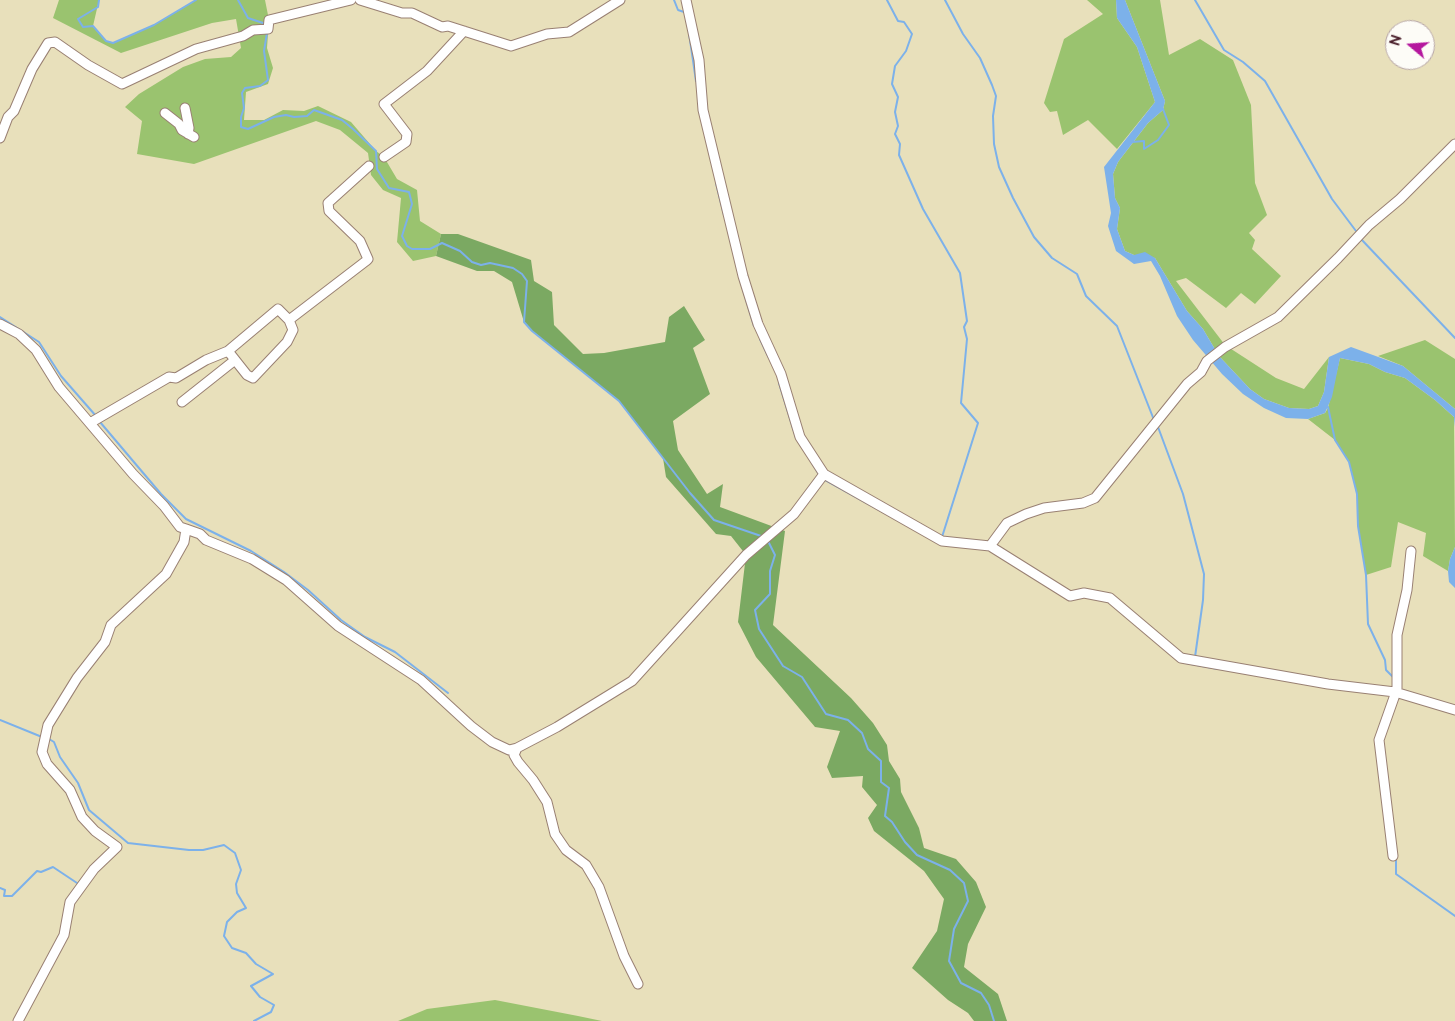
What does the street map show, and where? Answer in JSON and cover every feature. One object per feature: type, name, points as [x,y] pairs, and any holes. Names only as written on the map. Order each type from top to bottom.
[{"type":"street","points":[[0,138],[32,69],[48,43],[55,42],[88,65],[122,84],[196,49],[243,36],[253,30],[268,29],[270,20],[351,0]]},
{"type":"street","points":[[360,0],[412,13],[442,26],[448,26],[511,46],[547,34],[568,32],[620,0]]},
{"type":"street","points":[[686,0],[699,60],[703,110],[743,276],[758,324],[781,374],[800,437],[824,474],[942,541],[990,546],[1070,596],[1084,593],[1110,598],[1181,658],[1328,684],[1396,692],[1455,710]]},
{"type":"street","points":[[384,157],[406,142],[407,134],[384,104],[427,71],[464,31]]},
{"type":"street","points":[[165,113],[191,136],[185,108]]},
{"type":"street","points":[[990,546],[1008,523],[1026,514],[1044,508],[1082,503],[1095,498],[1182,390],[1201,372],[1207,361],[1220,350],[1278,317],[1338,258],[1369,224],[1400,199],[1455,144]]},
{"type":"street","points":[[289,320],[368,259],[360,242],[329,211],[328,203],[369,166]]},
{"type":"street","points":[[90,423],[169,377],[176,378],[206,360],[228,351],[278,309],[289,320],[293,330],[287,342],[253,378],[247,375],[228,351]]},
{"type":"street","points":[[0,324],[19,334],[36,350],[60,387],[180,527],[200,534],[206,540],[252,559],[268,568],[306,596],[338,626],[421,680],[492,742],[509,750],[517,748],[557,727],[632,681],[746,555],[794,514],[824,474]]},
{"type":"street","points":[[182,402],[235,360]]},
{"type":"street","points":[[18,1021],[64,935],[70,902],[94,869],[117,848],[95,831],[82,817],[70,790],[47,764],[42,752],[48,725],[77,678],[105,642],[111,625],[166,574],[184,542],[186,528]]},
{"type":"street","points":[[1393,856],[1379,740],[1396,692],[1397,635],[1407,590],[1411,551]]},
{"type":"street","points":[[517,748],[514,755],[547,802],[554,834],[566,850],[586,865],[593,875],[638,984]]},
{"type":"green space","points":[[59,0],[99,0],[93,26],[106,41],[113,43],[154,25],[196,0],[265,0],[269,20],[267,48],[273,68],[268,84],[246,92],[244,120],[264,120],[283,110],[304,111],[318,106],[351,122],[376,151],[384,157],[397,179],[417,190],[420,221],[441,234],[436,256],[413,261],[397,242],[401,198],[383,190],[371,175],[368,153],[340,130],[316,121],[194,164],[137,154],[142,121],[125,107],[139,94],[183,67],[205,59],[231,57],[241,48],[236,19],[212,23],[121,53],[53,18]]},
{"type":"green space","points":[[1087,0],[1116,0],[1117,18],[1137,47],[1155,102],[1117,149],[1088,120],[1063,135],[1057,111],[1050,112],[1044,103],[1064,39],[1103,14]]},
{"type":"green space","points":[[1125,0],[1160,0],[1169,55],[1200,39],[1233,60],[1251,105],[1255,183],[1267,215],[1249,233],[1255,240],[1252,249],[1281,276],[1255,304],[1241,293],[1226,308],[1186,278],[1176,281],[1225,345],[1276,378],[1304,389],[1329,357],[1324,392],[1318,406],[1309,409],[1289,408],[1264,399],[1250,389],[1219,356],[1203,329],[1187,311],[1155,258],[1134,255],[1125,251],[1117,229],[1120,208],[1115,198],[1113,174],[1118,162],[1148,123],[1163,110],[1165,101]]},
{"type":"green space","points":[[441,234],[458,234],[531,260],[534,281],[552,292],[554,325],[583,354],[604,353],[665,342],[669,317],[684,306],[705,340],[693,348],[710,394],[673,421],[678,450],[707,494],[723,484],[720,507],[785,531],[773,625],[851,698],[873,723],[887,745],[889,761],[900,779],[901,792],[919,828],[924,848],[956,859],[976,882],[986,907],[968,944],[964,967],[998,994],[1007,1021],[974,1021],[968,1013],[948,1000],[912,968],[937,931],[944,899],[924,871],[874,831],[868,818],[877,805],[862,787],[863,776],[832,778],[827,767],[840,731],[815,727],[756,657],[738,622],[746,555],[731,536],[716,534],[666,477],[663,458],[619,401],[532,331],[524,322],[512,282],[494,271],[477,271],[436,256]]},
{"type":"green space","points":[[1425,340],[1455,359],[1455,409],[1403,366],[1378,356]]},
{"type":"green space","points":[[1340,358],[1369,364],[1385,372],[1405,378],[1454,417],[1455,547],[1448,571],[1423,556],[1426,533],[1398,522],[1391,567],[1366,575],[1358,526],[1357,494],[1349,462],[1335,440],[1308,419],[1325,413],[1328,408]]},
{"type":"green space","points":[[495,1000],[602,1021],[398,1021],[427,1009]]},
{"type":"water","points":[[1116,0],[1125,0],[1165,101],[1163,110],[1148,123],[1118,162],[1113,174],[1115,198],[1120,208],[1117,229],[1125,251],[1134,255],[1145,252],[1155,258],[1187,311],[1203,329],[1219,356],[1250,389],[1264,399],[1289,408],[1309,409],[1318,406],[1324,392],[1329,357],[1351,347],[1403,366],[1455,409],[1455,427],[1454,417],[1405,378],[1385,372],[1369,364],[1340,358],[1332,397],[1325,413],[1308,419],[1286,418],[1264,408],[1243,394],[1222,374],[1193,340],[1177,316],[1160,276],[1151,261],[1134,264],[1116,251],[1108,226],[1111,213],[1104,167],[1155,102],[1137,47],[1117,18]]},
{"type":"water","points":[[1455,547],[1455,588],[1449,582],[1448,571]]},
{"type":"waterway","points":[[99,0],[98,7],[78,19],[83,27],[93,26],[106,41],[113,43],[154,25],[196,0]]},
{"type":"waterway","points":[[238,0],[248,18],[266,24]]},
{"type":"waterway","points":[[674,0],[678,10],[684,12]]},
{"type":"waterway","points":[[887,0],[898,21],[904,22],[912,34],[906,51],[895,66],[892,84],[898,97],[895,112],[898,126],[895,134],[900,144],[899,155],[923,209],[960,273],[967,321],[964,327],[967,339],[961,403],[978,423],[942,537]]},
{"type":"waterway","points":[[945,0],[963,34],[980,58],[996,96],[993,116],[994,144],[999,167],[1013,198],[1034,237],[1052,258],[1077,274],[1086,296],[1117,326],[1154,420]]},
{"type":"waterway","points":[[1195,0],[1224,50],[1243,62],[1265,81],[1332,199],[1356,231]]},
{"type":"waterway","points":[[267,33],[264,51],[268,80],[260,86],[245,88],[242,93],[244,108],[241,117],[241,127],[248,129],[274,117],[286,115],[294,117],[307,116],[314,110],[342,120],[376,151],[377,169],[389,188],[409,192],[412,204],[402,236],[407,246],[412,249],[430,249],[442,243],[460,251],[472,262],[481,265],[490,263],[513,268],[522,274],[527,281],[524,322],[532,331],[619,401],[690,493],[714,520],[764,537]]},
{"type":"waterway","points":[[689,33],[696,81]]},
{"type":"waterway","points":[[1132,142],[1144,141],[1144,149],[1158,140],[1169,125],[1163,109]]},
{"type":"waterway","points":[[716,183],[724,215]]},
{"type":"waterway","points":[[1361,239],[1455,338]]},
{"type":"waterway","points":[[741,283],[754,326]]},
{"type":"waterway","points":[[0,317],[39,342],[61,376],[96,416]]},
{"type":"waterway","points":[[760,339],[769,358]]},
{"type":"waterway","points":[[779,383],[796,438]]},
{"type":"waterway","points":[[1328,407],[1335,440],[1349,462],[1357,494],[1358,526],[1366,575],[1368,624],[1385,660],[1386,670],[1393,677]]},
{"type":"waterway","points":[[100,422],[161,494],[186,519],[251,551],[284,572],[308,590],[341,620],[365,637],[395,652],[448,693]]},
{"type":"waterway","points":[[1158,427],[1183,494],[1204,574],[1203,600],[1195,657]]},
{"type":"waterway","points":[[812,463],[820,476]]},
{"type":"waterway","points":[[823,479],[915,530]]},
{"type":"waterway","points":[[767,539],[775,555],[770,571],[770,594],[755,610],[759,629],[783,666],[802,677],[826,714],[848,720],[862,733],[868,749],[881,761],[881,782],[889,788],[885,816],[892,822],[905,842],[917,855],[950,870],[964,883],[968,901],[954,929],[949,961],[961,983],[981,993],[989,1005],[994,1021]]},
{"type":"waterway","points":[[1186,663],[1218,669]]},
{"type":"waterway","points":[[0,720],[42,737]]},
{"type":"waterway","points":[[49,739],[54,742],[60,757],[78,783],[89,810],[128,843],[189,850],[203,850],[224,845],[235,853],[241,870],[236,884],[237,893],[246,908],[237,912],[227,922],[224,936],[232,948],[246,953],[256,964],[273,974],[251,986],[260,997],[274,1005],[271,1012],[254,1021]]},
{"type":"waterway","points":[[1396,859],[1396,874],[1455,916]]},
{"type":"waterway","points":[[0,888],[5,890],[4,896],[12,896],[37,871],[41,872],[53,867],[80,885]]}]
